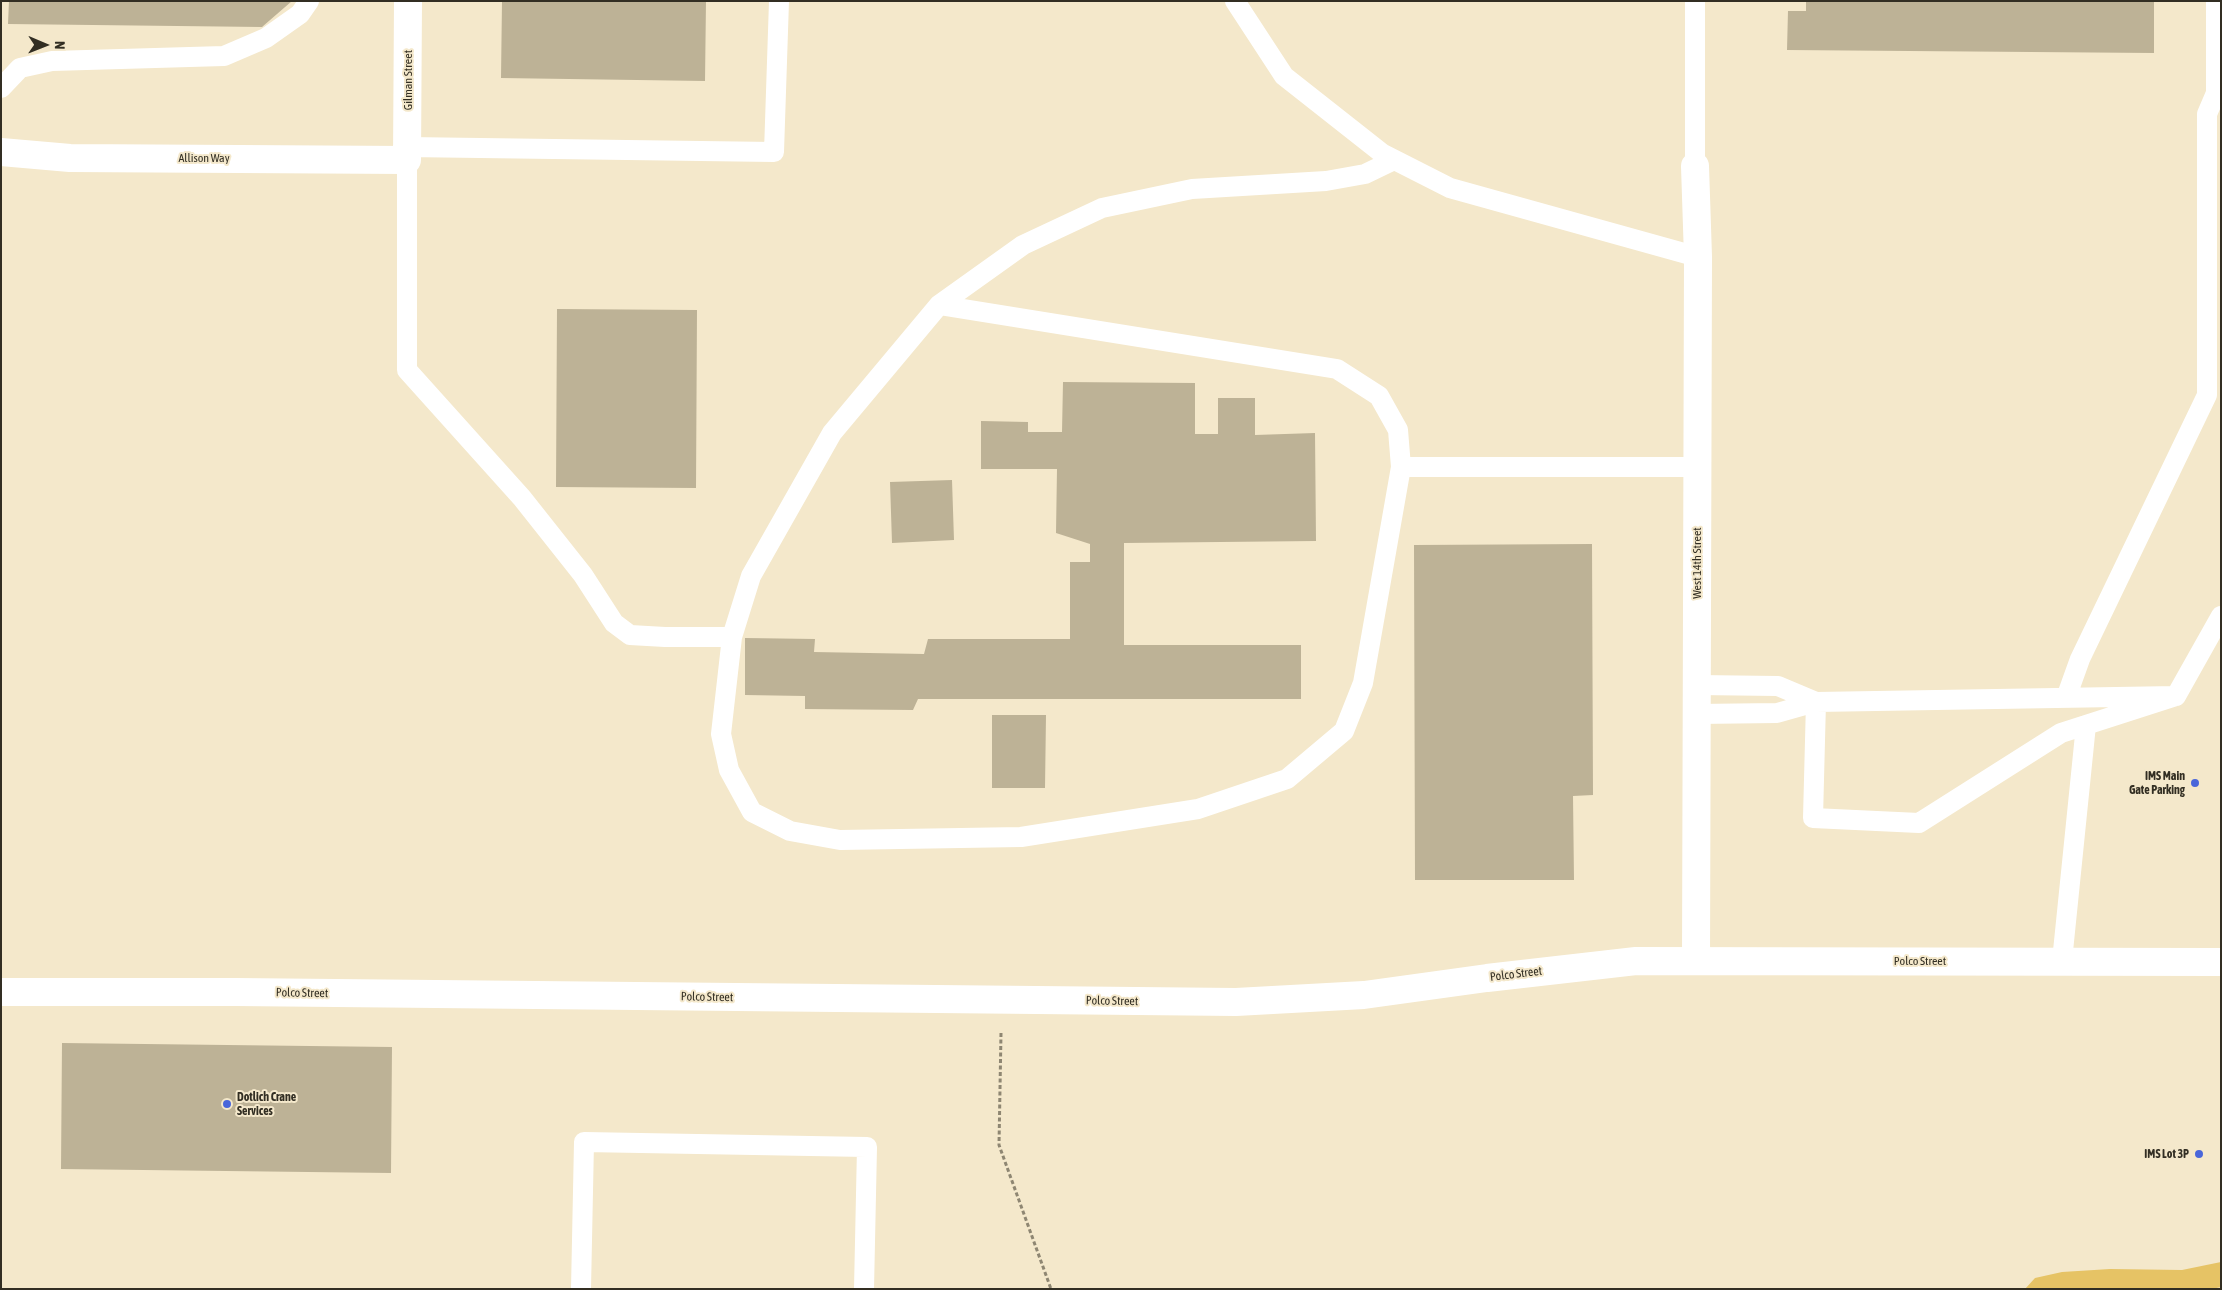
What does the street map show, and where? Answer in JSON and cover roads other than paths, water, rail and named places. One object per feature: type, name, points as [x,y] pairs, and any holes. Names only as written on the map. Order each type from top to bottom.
[{"type":"street","name":"Gilman Street","points":[[407,154],[408,1]]},
{"type":"street","name":"Allison Way","points":[[1,152],[70,158],[407,154]]},
{"type":"street","name":"West 14th Street","points":[[1695,166],[1698,257],[1696,960]]},
{"type":"street","name":"Polco Street","points":[[1,992],[236,992],[1219,1003],[1373,994],[1594,964],[1696,960],[2221,962]]},
{"type":"lane","points":[[1,88],[20,68],[52,61],[224,56],[266,38],[300,14],[309,1]]},
{"type":"lane","points":[[732,637],[630,635],[614,623],[583,575],[522,498],[406,370],[407,154],[774,152],[779,1]]},
{"type":"lane","points":[[1235,1],[1284,76],[1372,146],[1394,160],[1450,188],[1698,257]]},
{"type":"lane","points":[[1695,1],[1695,166]]},
{"type":"lane","points":[[2066,698],[2080,659],[2207,395],[2207,114],[2216,93],[2216,1]]},
{"type":"lane","points":[[939,304],[1337,369],[1379,396],[1398,430],[1401,467],[1363,683],[1344,731],[1287,779],[1198,809],[1020,837],[840,840],[790,831],[752,812],[729,770],[721,734],[732,637],[751,576],[832,433],[939,304],[1023,245],[1102,208],[1192,189],[1336,179],[1365,174],[1394,160]]},
{"type":"lane","points":[[1401,467],[1697,467]]},
{"type":"lane","points":[[1816,702],[1812,818],[1919,823],[2061,733],[2176,696],[2221,616]]},
{"type":"lane","points":[[1697,685],[1778,686],[1816,702]]},
{"type":"lane","points":[[1697,714],[1777,713],[1816,702],[2176,696]]},
{"type":"lane","points":[[2062,961],[2086,725]]},
{"type":"lane","points":[[581,1289],[584,1142],[867,1147],[864,1289]]},
{"type":"place","name":"IMS Main Gate Parking","points":[[2195,783]]},
{"type":"place","name":"Dotlich Crane Services","points":[[227,1104]]},
{"type":"place","name":"IMS Lot 3P","points":[[2199,1154]]}]
